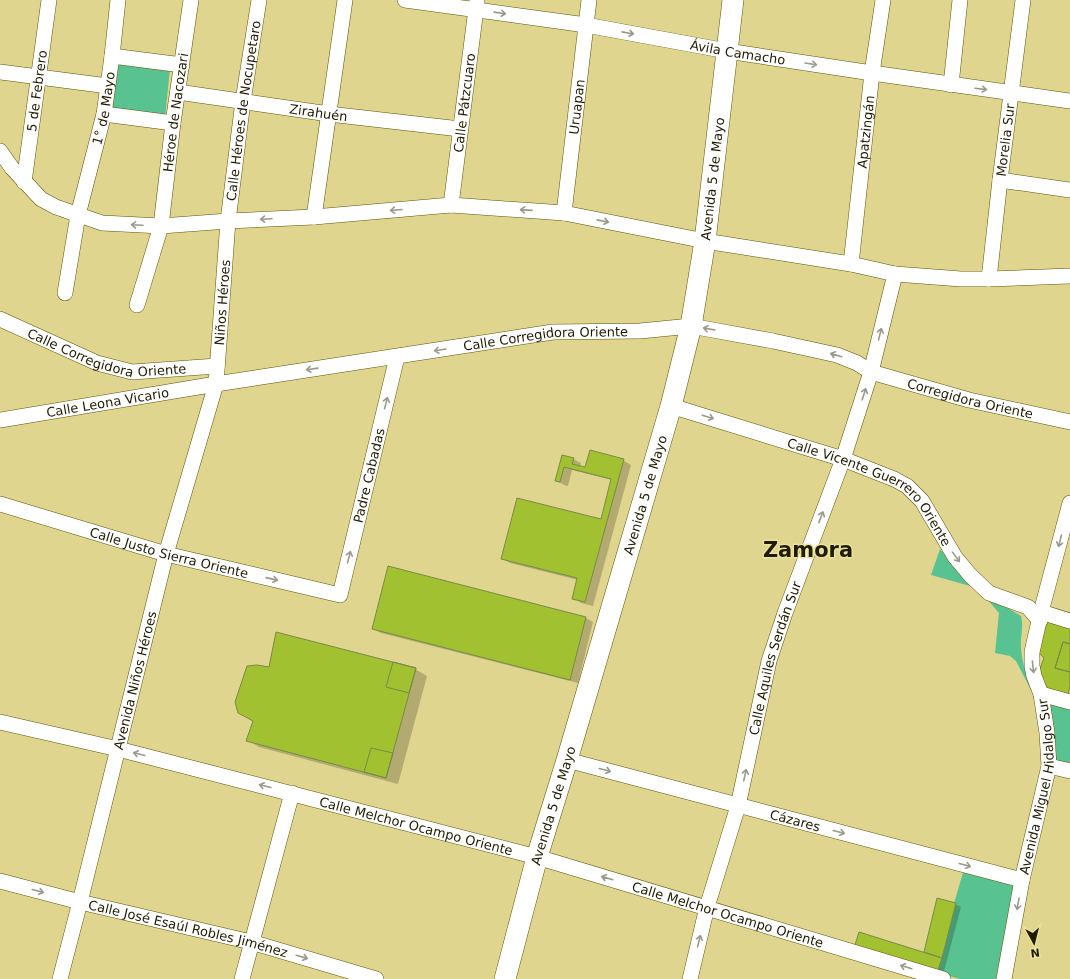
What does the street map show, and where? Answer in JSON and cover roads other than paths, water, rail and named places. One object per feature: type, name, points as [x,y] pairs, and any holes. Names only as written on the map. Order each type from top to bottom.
[{"type":"street","name":"5 de Febrero","points":[[24,182],[49,0]]},
{"type":"street","name":"1° de Mayo","points":[[65,293],[78,215],[104,114],[118,0]]},
{"type":"street","name":"Héroe de Nacozari","points":[[137,305],[161,226],[173,123],[191,0]]},
{"type":"street","name":"Calle Héroes de Nocupetaro","points":[[228,221],[243,101],[259,0]]},
{"type":"street","points":[[314,217],[345,0]]},
{"type":"street","name":"Ávila Camacho","points":[[405,0],[476,5],[727,51],[872,74],[1070,101]]},
{"type":"street","name":"Uruapan","points":[[564,213],[589,0]]},
{"type":"street","name":"Avenida 5 de Mayo","points":[[505,979],[537,857],[568,760],[671,406],[691,326],[705,241],[733,0]]},
{"type":"street","name":"Apatzingán","points":[[852,264],[872,74],[883,0]]},
{"type":"street","points":[[951,85],[960,0]]},
{"type":"street","name":"Morelia Sur","points":[[990,279],[1000,180],[1023,0]]},
{"type":"street","name":"Calle Pátzcuaro","points":[[451,205],[476,5]]},
{"type":"street","points":[[112,56],[182,65]]},
{"type":"street","points":[[0,72],[108,86]]},
{"type":"street","name":"Zirahuén","points":[[178,92],[329,114],[460,129]]},
{"type":"street","points":[[104,114],[173,123]]},
{"type":"street","points":[[0,151],[12,168],[41,200],[56,207],[102,223],[161,226],[314,217],[451,205],[564,213],[705,241],[852,264],[895,274],[961,279],[1070,276]]},
{"type":"street","points":[[1000,180],[1070,190]]},
{"type":"street","name":"Niños Héroes","points":[[216,384],[228,221]]},
{"type":"street","name":"Calle Aquiles Serdán Sur","points":[[690,979],[707,907],[738,806],[769,661],[785,613],[843,459],[871,372],[895,274]]},
{"type":"street","name":"Calle Corregidora Oriente","points":[[0,319],[98,363],[132,372],[217,366]]},
{"type":"street","name":"Calle Corregidora Oriente","points":[[216,384],[552,332],[640,331],[691,326],[773,341],[837,355],[857,363],[871,372]]},
{"type":"street","name":"Padre Cabadas","points":[[340,595],[397,357]]},
{"type":"street","name":"Corregidora Oriente","points":[[871,372],[969,400],[1070,422]]},
{"type":"street","name":"Calle Leona Vicario","points":[[0,420],[216,384]]},
{"type":"street","name":"Avenida Niños Héroes","points":[[60,979],[166,554],[216,384]]},
{"type":"street","name":"Calle Vicente Guerrero Oriente","points":[[671,406],[843,459],[894,479],[907,486],[922,501],[955,557],[970,575],[989,593],[1028,607],[1041,616],[1070,621]]},
{"type":"street","name":"Avenida Miguel Hidalgo Sur","points":[[1004,979],[1022,880],[1049,766],[1047,733],[1041,694],[1032,666],[1032,652],[1070,503]]},
{"type":"street","name":"Calle Justo Sierra Oriente","points":[[0,504],[166,554],[340,595]]},
{"type":"street","points":[[1041,694],[1070,702]]},
{"type":"street","name":"Calle Melchor Ocampo Oriente","points":[[0,722],[118,749],[537,857],[943,979]]},
{"type":"street","name":"Cázares","points":[[568,760],[1022,880]]},
{"type":"street","points":[[1049,766],[1070,771]]},
{"type":"street","points":[[242,979],[292,793]]},
{"type":"street","name":"Calle José Esaúl Robles Jiménez","points":[[0,881],[80,902],[251,942],[376,979]]},
{"type":"district","name":"Zamora","points":[[808,550]]}]
